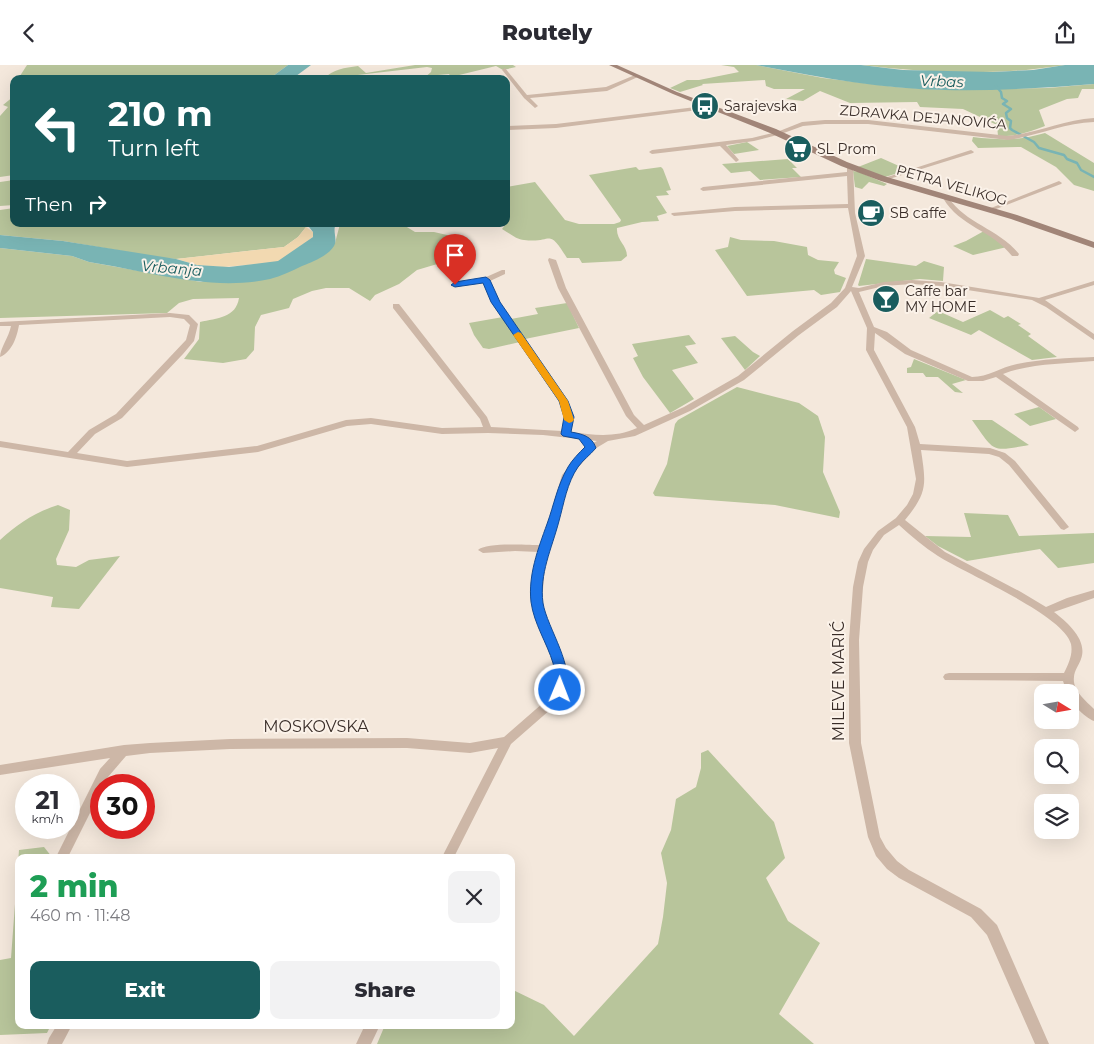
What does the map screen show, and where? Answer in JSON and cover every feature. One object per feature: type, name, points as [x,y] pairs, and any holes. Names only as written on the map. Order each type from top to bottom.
[{"type":"street","name":"PETRA VELIKOG","points":[[612,65],[779,133],[850,170],[989,209],[1094,245]]},
{"type":"street","points":[[505,71],[508,75]]},
{"type":"street","points":[[526,97],[607,89],[637,76]]},
{"type":"street","points":[[510,77],[535,106]]},
{"type":"street","points":[[510,128],[556,125],[712,107]]},
{"type":"street","name":"ZDRAVKA DEJANOVIĆA","points":[[652,151],[722,144],[779,133],[809,123],[859,121],[982,136],[1022,137],[1063,123],[1094,120]]},
{"type":"street","points":[[722,144],[736,160]]},
{"type":"street","points":[[884,179],[971,152]]},
{"type":"street","points":[[703,189],[850,170],[852,206],[861,256],[851,290]]},
{"type":"street","points":[[989,209],[1058,183]]},
{"type":"street","points":[[946,198],[948,203],[962,217],[985,229],[1010,247],[1015,254]]},
{"type":"street","points":[[674,214],[735,209],[852,206]]},
{"type":"street","points":[[552,260],[562,288],[630,416],[644,429]]},
{"type":"street","points":[[455,285],[486,280],[502,272]]},
{"type":"street","points":[[486,280],[496,302],[563,401],[569,417],[566,434]]},
{"type":"street","points":[[450,854],[507,741],[557,695],[561,683],[560,665],[540,616],[537,602],[538,575],[543,549],[567,475],[590,448],[607,439],[644,429],[687,409],[741,378],[851,290],[884,284],[912,282],[941,284],[1039,300],[1082,328],[1094,339]]},
{"type":"street","points":[[1039,300],[1094,283]]},
{"type":"street","name":"MILEVE MARIĆ","points":[[851,290],[871,328],[870,351],[906,416],[916,447],[920,479],[918,493],[899,520],[882,533],[869,549],[863,561],[856,603],[853,683],[855,743],[874,837],[881,852],[892,865],[920,883],[976,913],[992,929],[1042,1044]]},
{"type":"street","points":[[396,306],[484,419],[488,430]]},
{"type":"street","points":[[0,324],[170,315],[186,317],[194,324],[190,341],[180,353],[160,371],[119,416],[92,432],[70,455]]},
{"type":"street","points":[[0,355],[9,347],[14,334],[15,323]]},
{"type":"street","points":[[871,328],[884,334],[908,352],[960,376],[977,380],[1015,367],[1037,363],[1094,359]]},
{"type":"street","points":[[997,374],[1075,429]]},
{"type":"street","points":[[0,444],[127,464],[258,449],[346,423],[371,421],[442,431],[488,430],[566,434],[607,439]]},
{"type":"street","points":[[582,437],[588,441],[590,448]]},
{"type":"street","points":[[916,447],[990,451],[1002,455],[1012,463],[1064,527]]},
{"type":"street","points":[[899,520],[935,549],[1005,587],[1045,612],[1068,630],[1076,641],[1077,657],[1068,677],[1070,691],[1094,716]]},
{"type":"street","points":[[483,550],[543,549]]},
{"type":"street","points":[[1045,612],[1077,598],[1094,594]]},
{"type":"street","points":[[949,677],[1068,677]]},
{"type":"street","name":"MOSKOVSKA","points":[[0,770],[124,751],[230,744],[407,743],[470,748],[507,741]]},
{"type":"street","points":[[64,854],[104,773],[124,751]]},
{"type":"street","points":[[54,1043],[63,1029]]},
{"type":"street","points":[[363,1044],[370,1029]]},
{"type":"green space","points":[[27,65],[288,65],[274,75],[21,75]]},
{"type":"green space","points":[[415,65],[513,65],[516,67],[503,70],[496,66],[459,75],[428,75],[432,68],[427,67],[358,75],[329,75],[344,68],[358,66],[366,73]]},
{"type":"green space","points":[[721,65],[756,65],[823,78],[896,87],[945,90],[1048,88],[1094,84],[1094,89],[1082,89],[1078,98],[1067,99],[1039,110],[1045,126],[1022,134],[998,136],[997,125],[963,109],[920,107],[917,102],[850,103],[820,91],[803,101],[786,99],[805,89],[774,89],[766,86],[765,80],[702,84],[680,92],[670,88],[687,80],[699,80],[739,72],[734,67]]},
{"type":"green space","points":[[861,65],[1065,65],[1014,71],[963,72]]},
{"type":"green space","points":[[10,99],[10,176],[0,177],[0,116],[8,107],[3,105]]},
{"type":"green space","points":[[1045,133],[1094,163],[1094,191],[1074,185],[1056,167],[1021,147],[978,148],[972,141],[973,137],[1009,139]]},
{"type":"green space","points":[[747,142],[759,150],[734,154],[727,146]]},
{"type":"green space","points":[[881,158],[908,170],[885,177],[858,167]]},
{"type":"green space","points":[[788,159],[797,168],[792,168],[801,177],[760,180],[750,171],[731,173],[722,164]]},
{"type":"green space","points":[[636,167],[639,170],[661,167],[671,190],[666,191],[669,195],[656,196],[667,213],[657,216],[659,221],[642,222],[617,228],[618,236],[627,252],[627,256],[621,261],[582,263],[579,258],[567,258],[552,239],[521,240],[502,229],[504,227],[510,227],[510,186],[535,182],[565,220],[579,224],[614,224],[620,222],[621,220],[589,175]]},
{"type":"green space","points":[[853,171],[887,184],[884,186],[869,182],[862,189],[855,187]]},
{"type":"green space","points":[[10,181],[10,205],[0,206],[0,182]]},
{"type":"green space","points":[[10,209],[10,227],[306,227],[298,237],[284,247],[176,259],[63,241],[0,235],[0,210]]},
{"type":"green space","points":[[339,227],[407,227],[415,232],[434,232],[447,235],[459,248],[444,262],[417,270],[399,284],[375,295],[370,301],[349,288],[326,288],[312,291],[293,299],[289,308],[261,315],[255,327],[254,350],[246,359],[223,363],[184,359],[199,339],[200,322],[219,318],[230,313],[237,305],[239,298],[193,299],[179,303],[167,313],[0,318],[0,248],[72,256],[89,262],[201,282],[335,243]]},
{"type":"green space","points":[[984,231],[1007,247],[973,255],[953,246],[966,241]]},
{"type":"green space","points":[[730,237],[741,240],[774,241],[807,247],[808,255],[818,260],[839,262],[834,270],[835,274],[846,278],[840,292],[821,295],[814,290],[747,296],[715,250],[728,247]]},
{"type":"green space","points":[[866,259],[916,266],[924,261],[944,267],[943,281],[920,279],[859,286]]},
{"type":"green space","points":[[567,303],[579,328],[525,339],[511,319],[538,314],[535,308]]},
{"type":"green space","points":[[990,310],[1004,318],[1008,316],[1021,324],[1018,325],[1031,334],[1028,336],[1057,357],[1032,360],[979,330],[971,335],[929,318],[938,311],[963,322]]},
{"type":"green space","points":[[503,317],[520,342],[489,349],[483,348],[474,335],[469,323]]},
{"type":"green space","points":[[689,335],[696,344],[685,346],[698,363],[672,370],[694,399],[670,413],[643,377],[633,358],[638,356],[632,344]]},
{"type":"green space","points":[[735,336],[760,356],[745,370],[721,338]]},
{"type":"green space","points":[[914,359],[966,380],[952,384],[963,393],[955,392],[938,377],[926,377],[923,373],[907,373],[907,368],[911,367]]},
{"type":"green space","points":[[737,387],[799,403],[818,416],[825,437],[823,472],[840,512],[839,518],[775,505],[655,496],[653,493],[667,464],[675,424],[678,420]]},
{"type":"green space","points":[[1039,407],[1056,419],[1030,426],[1014,414]]},
{"type":"green space","points":[[972,420],[992,420],[1029,445],[1007,449],[994,447]]},
{"type":"green space","points":[[58,505],[70,510],[69,530],[56,559],[57,565],[76,567],[89,560],[120,556],[79,609],[51,607],[53,597],[0,588],[0,540],[27,519]]},
{"type":"green space","points":[[964,513],[1008,515],[1019,536],[1094,533],[1094,563],[1058,568],[1040,549],[967,561],[938,546],[925,536],[971,537]]},
{"type":"green space","points":[[708,750],[774,822],[785,858],[766,878],[788,921],[820,943],[779,1014],[814,1044],[377,1044],[383,1029],[515,1029],[515,991],[544,1005],[574,1036],[658,944],[667,883],[661,853],[671,830],[676,799],[696,787],[701,768],[701,753]]},
{"type":"green space","points":[[44,847],[50,854],[19,854],[19,850]]},
{"type":"green space","points":[[15,904],[15,1029],[49,1029],[47,1033],[0,1035],[0,960],[11,958]]},
{"type":"sand","points":[[306,227],[313,232],[313,237],[282,260],[273,263],[223,267],[197,265],[176,259],[284,247],[298,237]]},
{"type":"water","points":[[288,65],[311,65],[297,75],[274,75]]},
{"type":"water","name":"Vrbas","points":[[756,65],[861,65],[903,70],[993,72],[1033,70],[1065,65],[1094,65],[1094,84],[1001,90],[921,89],[851,82]]},
{"type":"water","name":"Vrbanja","points":[[309,227],[335,227],[334,246],[328,253],[270,279],[247,282],[202,282],[179,279],[89,262],[72,256],[0,248],[0,235],[63,241],[176,259],[197,265],[229,267],[278,261],[313,237],[313,232]]},
{"type":"waterway","points":[[996,86],[1001,92],[1002,98],[1007,101],[1003,104],[1011,109],[1006,113],[1007,118],[1011,121],[1010,128],[1012,130],[1034,142],[1039,148],[1064,155],[1067,159],[1077,163],[1081,170],[1094,177]]},
{"type":"slow traffic","points":[[518,335],[563,401],[569,420]]},
{"type":"place","name":"Sarajevska","points":[[705,106]]},
{"type":"place","name":"SL Prom","points":[[798,149]]},
{"type":"place","name":"SB caffe","points":[[871,213]]},
{"type":"place","name":"Caffe bar MY HOME","points":[[886,299]]},
{"type":"route","points":[[455,285],[486,280],[496,302],[563,401],[569,417],[566,434],[582,437],[590,444],[590,448],[567,475],[543,549],[536,585],[540,616],[560,665],[560,690]]}]
